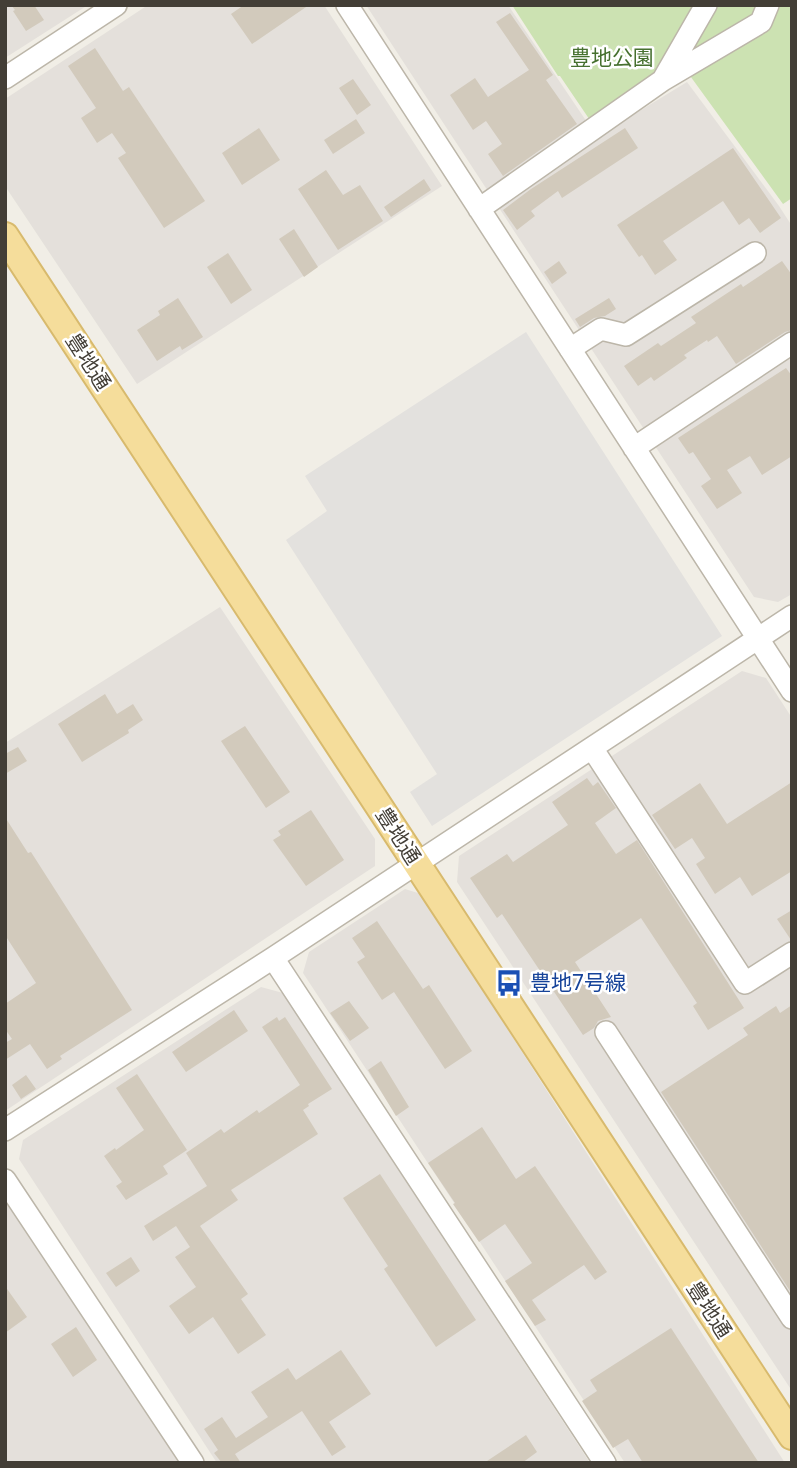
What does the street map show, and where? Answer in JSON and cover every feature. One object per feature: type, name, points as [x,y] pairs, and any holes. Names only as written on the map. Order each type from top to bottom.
[{"type":"main road","name":"豊地通","points":[[5,236],[792,1436]]},
{"type":"street","points":[[5,78],[116,5]]},
{"type":"street","points":[[347,5],[792,691]]},
{"type":"street","points":[[663,80],[706,5]]},
{"type":"street","points":[[479,209],[663,80],[761,22],[768,5]]},
{"type":"street","points":[[570,349],[601,329],[626,335],[755,253]]},
{"type":"street","points":[[634,448],[792,343]]},
{"type":"street","points":[[5,1130],[417,864],[792,616]]},
{"type":"street","points":[[592,748],[745,983],[792,953]]},
{"type":"street","points":[[273,958],[605,1463]]},
{"type":"street","points":[[606,1032],[792,1318]]},
{"type":"street","points":[[5,1180],[193,1463]]},
{"type":"shaded area","points":[[5,5],[88,5],[5,58]]},
{"type":"shaded area","points":[[148,5],[324,5],[442,186],[137,384],[5,186],[5,99]]},
{"type":"shaded area","points":[[366,5],[508,5],[597,137],[687,82],[779,206],[792,226],[792,594],[778,602],[754,597]]},
{"type":"shaded area","points":[[526,332],[722,636],[432,826],[410,792],[437,774],[286,540],[327,511],[305,476]]},
{"type":"shaded area","points":[[220,607],[375,839],[375,866],[5,1111],[5,743]]},
{"type":"shaded area","points":[[742,671],[766,678],[792,718],[792,1391],[457,882],[459,856]]},
{"type":"shaded area","points":[[405,889],[421,894],[785,1463],[625,1463],[303,973],[309,952]]},
{"type":"shaded area","points":[[261,987],[283,993],[590,1463],[217,1463],[19,1159],[23,1140]]},
{"type":"shaded area","points":[[5,1196],[181,1463],[5,1463]]},
{"type":"green space","name":"豊地公園","points":[[512,5],[792,5],[792,198],[783,204],[688,73],[598,132]]},
{"type":"building","points":[[11,5],[34,5],[44,20],[26,31]]},
{"type":"building","points":[[244,5],[309,5],[252,44],[231,14]]},
{"type":"building","points":[[510,13],[553,75],[546,80],[577,124],[503,176],[488,154],[502,144],[486,121],[473,130],[450,95],[475,78],[488,97],[529,70],[496,22]]},
{"type":"building","points":[[95,48],[123,91],[129,87],[205,201],[164,228],[118,158],[126,153],[112,133],[97,143],[81,118],[96,108],[68,66]]},
{"type":"building","points":[[353,79],[371,105],[357,115],[339,88]]},
{"type":"building","points":[[356,119],[365,133],[333,154],[324,140]]},
{"type":"building","points":[[259,128],[280,160],[242,185],[222,153]]},
{"type":"building","points":[[625,128],[638,148],[562,198],[558,191],[531,211],[535,216],[517,230],[503,210]]},
{"type":"building","points":[[733,148],[781,218],[760,233],[749,218],[739,225],[723,201],[663,241],[677,260],[655,275],[617,225]]},
{"type":"building","points":[[326,170],[343,195],[360,185],[383,221],[338,250],[298,189]]},
{"type":"building","points":[[424,179],[431,190],[391,217],[384,207]]},
{"type":"building","points":[[294,229],[318,267],[304,277],[279,239]]},
{"type":"building","points":[[228,253],[252,290],[231,304],[207,267]]},
{"type":"building","points":[[559,261],[567,273],[552,284],[544,272]]},
{"type":"building","points":[[782,261],[792,275],[792,330],[736,364],[717,336],[684,355],[687,358],[654,381],[651,377],[638,386],[624,366],[658,343],[661,346],[696,323],[691,317]]},
{"type":"building","points":[[178,298],[203,337],[182,350],[180,346],[157,361],[137,330],[160,315],[158,311]]},
{"type":"building","points":[[609,298],[616,309],[580,327],[575,319]]},
{"type":"building","points":[[786,368],[792,376],[792,456],[762,475],[750,456],[727,470],[742,493],[717,509],[701,486],[711,479],[693,452],[689,454],[678,438]]},
{"type":"building","points":[[105,694],[117,714],[133,704],[143,720],[128,730],[129,733],[82,762],[58,724]]},
{"type":"building","points":[[245,726],[290,792],[266,808],[221,741]]},
{"type":"building","points":[[18,747],[27,761],[5,774],[5,754]]},
{"type":"building","points":[[587,778],[593,786],[598,782],[616,808],[595,823],[616,854],[637,840],[744,1008],[708,1030],[693,1006],[697,1003],[641,918],[575,962],[611,1017],[598,1021],[594,1028],[583,1035],[502,914],[497,918],[470,878],[507,854],[513,862],[568,825],[552,802]]},
{"type":"building","points":[[792,782],[792,871],[752,896],[740,877],[715,894],[696,864],[705,858],[692,838],[675,849],[652,815],[700,783],[727,824]]},
{"type":"building","points":[[311,810],[344,860],[306,886],[273,840],[281,835],[278,831]]},
{"type":"building","points":[[5,817],[28,853],[31,852],[132,1010],[60,1056],[62,1059],[47,1069],[30,1044],[5,1060],[5,1043],[12,1039],[5,1029],[5,1004],[36,983],[5,935]]},
{"type":"building","points":[[792,910],[792,940],[791,940],[777,919]]},
{"type":"building","points":[[377,921],[423,989],[429,985],[472,1051],[445,1069],[394,992],[382,1000],[357,962],[365,957],[352,938]]},
{"type":"building","points":[[349,1001],[369,1028],[350,1041],[330,1013]]},
{"type":"building","points":[[792,1005],[792,1294],[661,1092],[748,1035],[743,1028],[776,1006],[780,1013]]},
{"type":"building","points":[[234,1010],[248,1031],[186,1072],[172,1052]]},
{"type":"building","points":[[277,1017],[279,1021],[285,1017],[332,1089],[303,1110],[318,1134],[231,1190],[238,1200],[200,1226],[248,1294],[241,1299],[266,1335],[238,1354],[213,1317],[189,1334],[169,1306],[196,1287],[175,1257],[190,1247],[176,1226],[153,1241],[144,1226],[207,1186],[186,1153],[221,1129],[224,1133],[257,1110],[259,1113],[300,1085],[262,1027]]},
{"type":"building","points":[[381,1061],[409,1107],[396,1116],[368,1070]]},
{"type":"building","points":[[137,1074],[187,1150],[163,1166],[168,1174],[126,1200],[116,1186],[122,1182],[104,1156],[144,1130],[116,1088]]},
{"type":"building","points":[[26,1075],[36,1089],[21,1099],[12,1085]]},
{"type":"building","points":[[482,1127],[516,1179],[535,1166],[607,1272],[595,1280],[584,1265],[532,1300],[546,1320],[535,1326],[505,1281],[532,1263],[505,1224],[479,1242],[428,1163]]},
{"type":"building","points":[[380,1174],[476,1320],[436,1347],[384,1269],[388,1266],[343,1198]]},
{"type":"building","points":[[131,1257],[140,1271],[116,1287],[106,1273]]},
{"type":"building","points":[[5,1286],[27,1317],[5,1333]]},
{"type":"building","points":[[76,1327],[97,1360],[73,1377],[51,1344]]},
{"type":"building","points":[[671,1328],[759,1463],[643,1463],[628,1439],[613,1448],[582,1401],[597,1391],[590,1380]]},
{"type":"building","points":[[341,1350],[371,1394],[329,1422],[346,1447],[332,1456],[302,1411],[235,1454],[241,1463],[222,1463],[214,1453],[218,1450],[204,1429],[222,1417],[236,1438],[268,1417],[251,1392],[288,1368],[296,1380]]},
{"type":"building","points":[[526,1435],[537,1452],[522,1463],[484,1463]]},
{"type":"place","name":"豊地7号線","points":[[509,983]]}]
